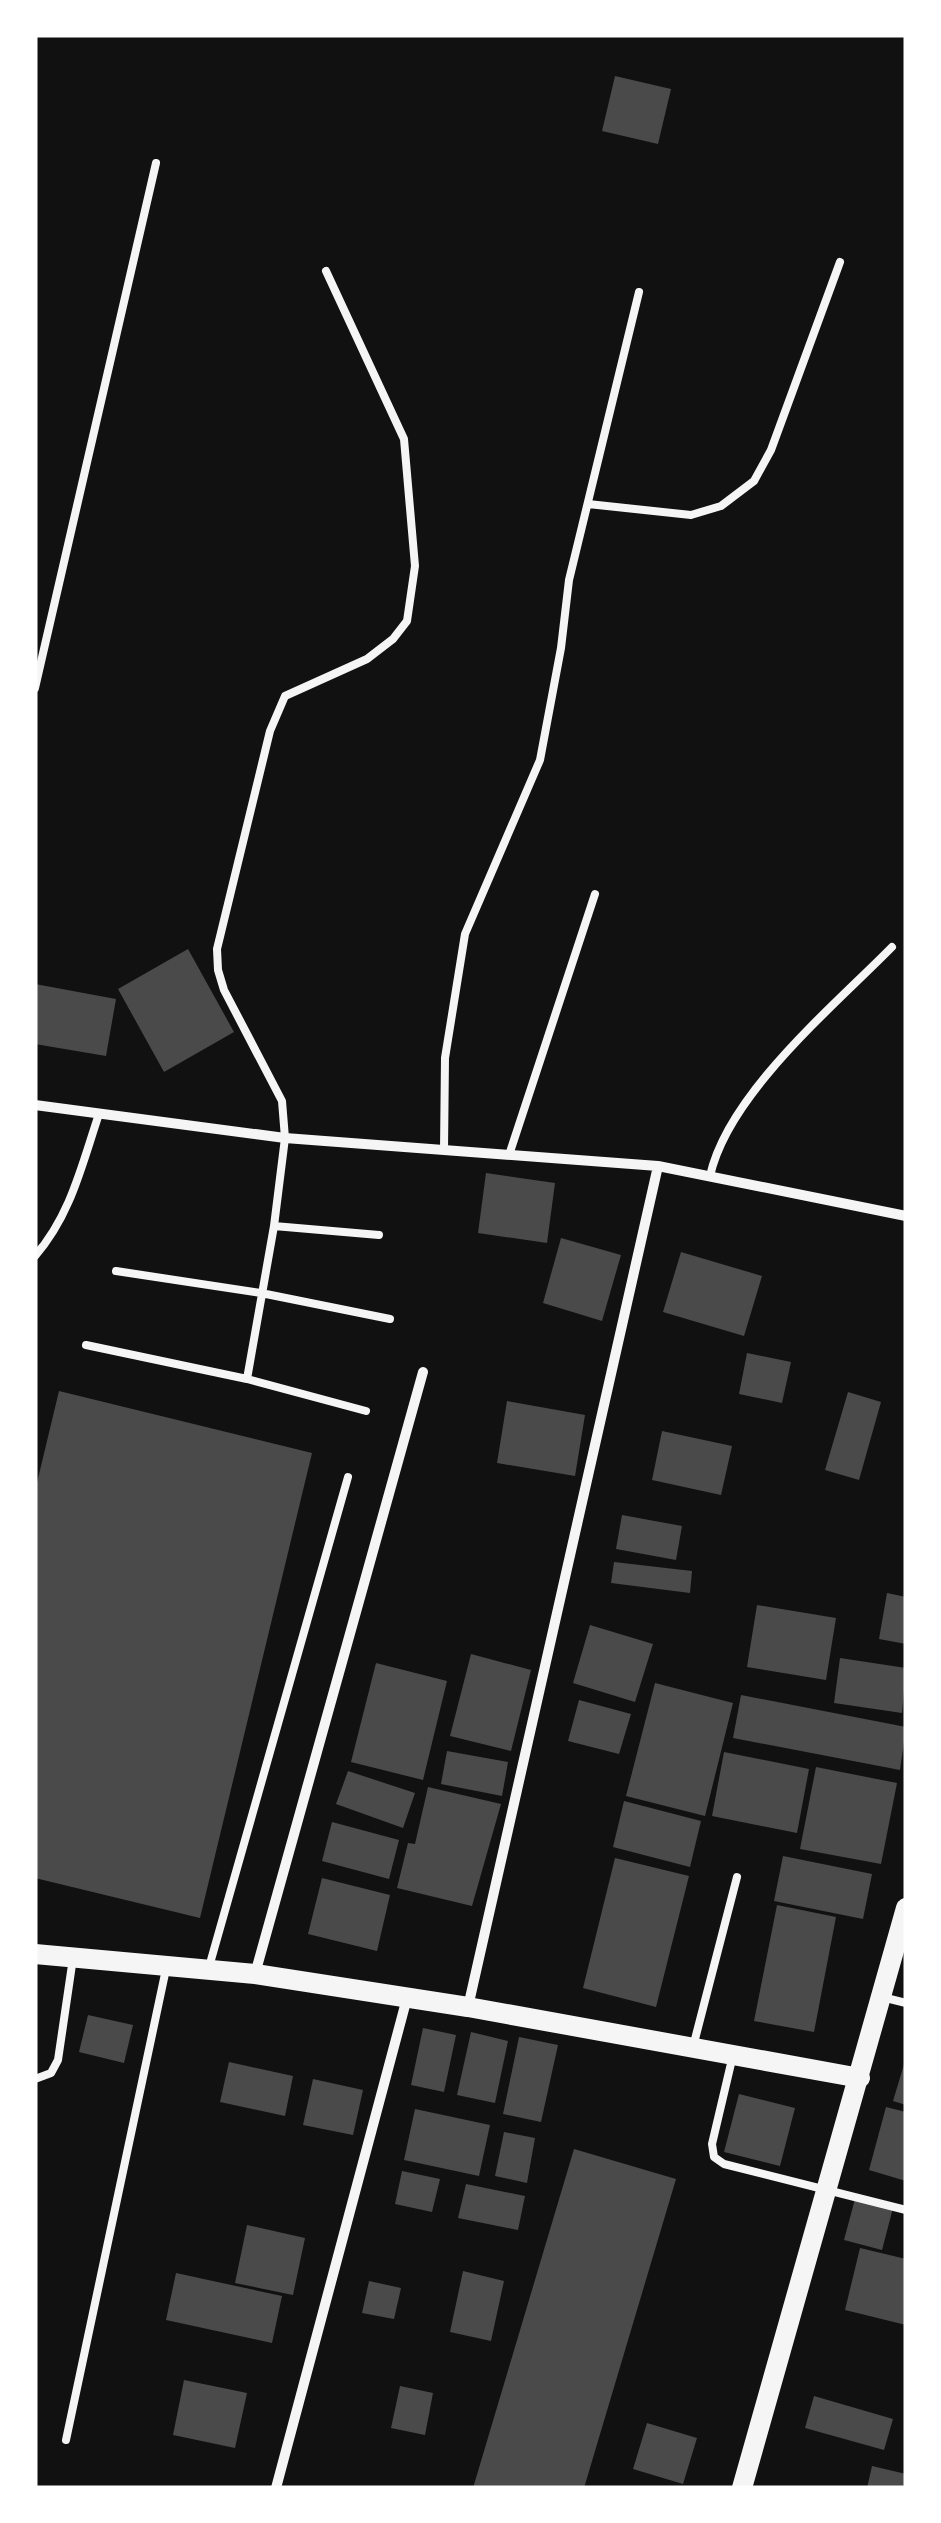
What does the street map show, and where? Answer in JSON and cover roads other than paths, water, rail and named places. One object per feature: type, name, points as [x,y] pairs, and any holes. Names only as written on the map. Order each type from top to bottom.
[{"type":"main road","points":[[742,2488],[906,1908]]},
{"type":"main road","points":[[35,1954],[209,1967],[468,2007],[860,2078]]},
{"type":"street","points":[[35,1106],[286,1138],[658,1166],[906,1216]]},
{"type":"street","points":[[468,2007],[658,1166]]},
{"type":"street","points":[[255,1974],[423,1372]]},
{"type":"street","points":[[276,2488],[407,1997]]},
{"type":"lane","points":[[35,688],[156,162]]},
{"type":"lane","points":[[588,504],[691,514],[721,506],[754,481],[771,450],[840,262]]},
{"type":"lane","points":[[246,1378],[286,1138],[282,1101],[224,990],[217,949],[270,730],[285,696],[367,658],[393,639],[407,621],[415,566],[404,439],[326,271]]},
{"type":"lane","points":[[444,1150],[445,1058],[465,934],[540,760],[561,648],[568,580],[640,292]]},
{"type":"lane","points":[[509,1154],[595,894]]},
{"type":"lane","points":[[710,1176],[716,1149],[750,1093],[892,947]]},
{"type":"lane","points":[[35,1256],[73,1197],[99,1114]]},
{"type":"lane","points":[[274,1226],[379,1235]]},
{"type":"lane","points":[[116,1271],[260,1293],[390,1320]]},
{"type":"lane","points":[[86,1345],[246,1378],[366,1410]]},
{"type":"lane","points":[[209,1967],[348,1477]]},
{"type":"lane","points":[[692,2048],[737,1877]]},
{"type":"lane","points":[[35,2079],[50,2073],[58,2060],[73,1957]]},
{"type":"lane","points":[[66,2440],[167,1965]]},
{"type":"lane","points":[[882,1997],[906,2003]]},
{"type":"lane","points":[[732,2055],[712,2144],[714,2157],[724,2164],[906,2210]]}]
